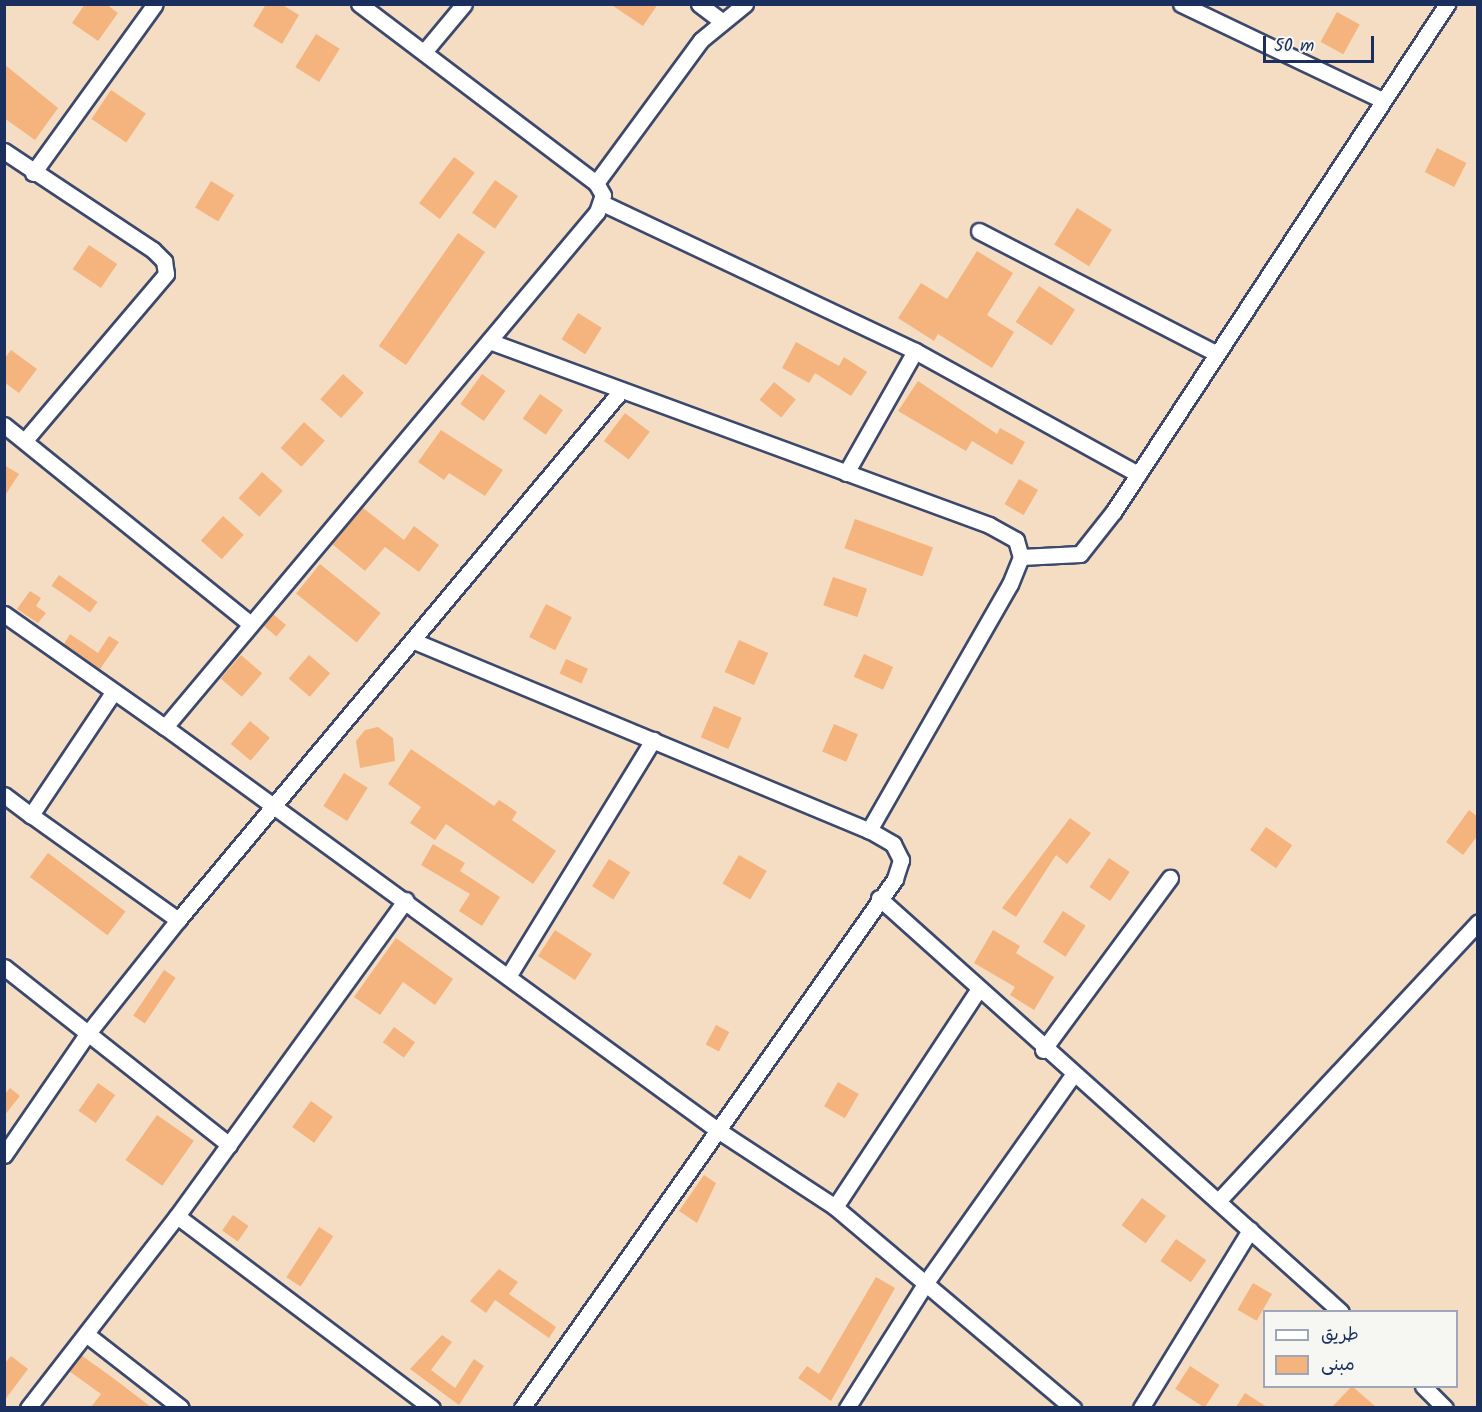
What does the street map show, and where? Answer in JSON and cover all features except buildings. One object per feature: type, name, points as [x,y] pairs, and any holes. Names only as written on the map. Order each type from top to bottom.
[{"type":"street","points":[[33,173],[155,4]]},
{"type":"street","points":[[359,4],[596,183],[602,203],[915,351],[1138,474]]},
{"type":"street","points":[[424,52],[464,4]]},
{"type":"street","points":[[699,4],[720,20]]},
{"type":"street","points":[[596,183],[648,118],[674,73],[720,20],[745,4]]},
{"type":"street","points":[[1180,4],[1382,100]]},
{"type":"street","points":[[1021,558],[1080,554],[1138,474],[1215,353],[1447,4]]},
{"type":"street","points":[[4,150],[33,173],[153,250],[164,261],[166,274],[24,440]]},
{"type":"street","points":[[165,727],[602,203]]},
{"type":"street","points":[[979,231],[1215,353]]},
{"type":"street","points":[[489,341],[620,392],[989,525],[1016,540],[1021,558],[870,830]]},
{"type":"street","points":[[846,473],[915,351]]},
{"type":"street","points":[[4,1155],[88,1034],[178,920],[278,806],[620,392]]},
{"type":"street","points":[[4,425],[251,624]]},
{"type":"street","points":[[4,614],[112,694],[165,727],[278,806],[716,1129],[835,1207],[927,1281],[1073,1407]]},
{"type":"street","points":[[414,640],[870,830],[893,844],[901,860],[895,879],[879,898],[522,1407]]},
{"type":"street","points":[[31,815],[112,694]]},
{"type":"street","points":[[509,975],[653,740]]},
{"type":"street","points":[[4,795],[178,920]]},
{"type":"street","points":[[1044,1050],[1170,878]]},
{"type":"street","points":[[879,898],[1072,1076],[1221,1198],[1250,1230],[1340,1310]]},
{"type":"street","points":[[28,1407],[177,1216],[406,900]]},
{"type":"street","points":[[1221,1198],[1478,922]]},
{"type":"street","points":[[4,967],[229,1144]]},
{"type":"street","points":[[835,1207],[978,990]]},
{"type":"street","points":[[847,1407],[927,1281],[1072,1076]]},
{"type":"street","points":[[177,1216],[432,1407]]},
{"type":"street","points":[[1141,1407],[1250,1230]]},
{"type":"street","points":[[86,1335],[180,1407]]},
{"type":"street","points":[[1425,1388],[1445,1407]]}]
